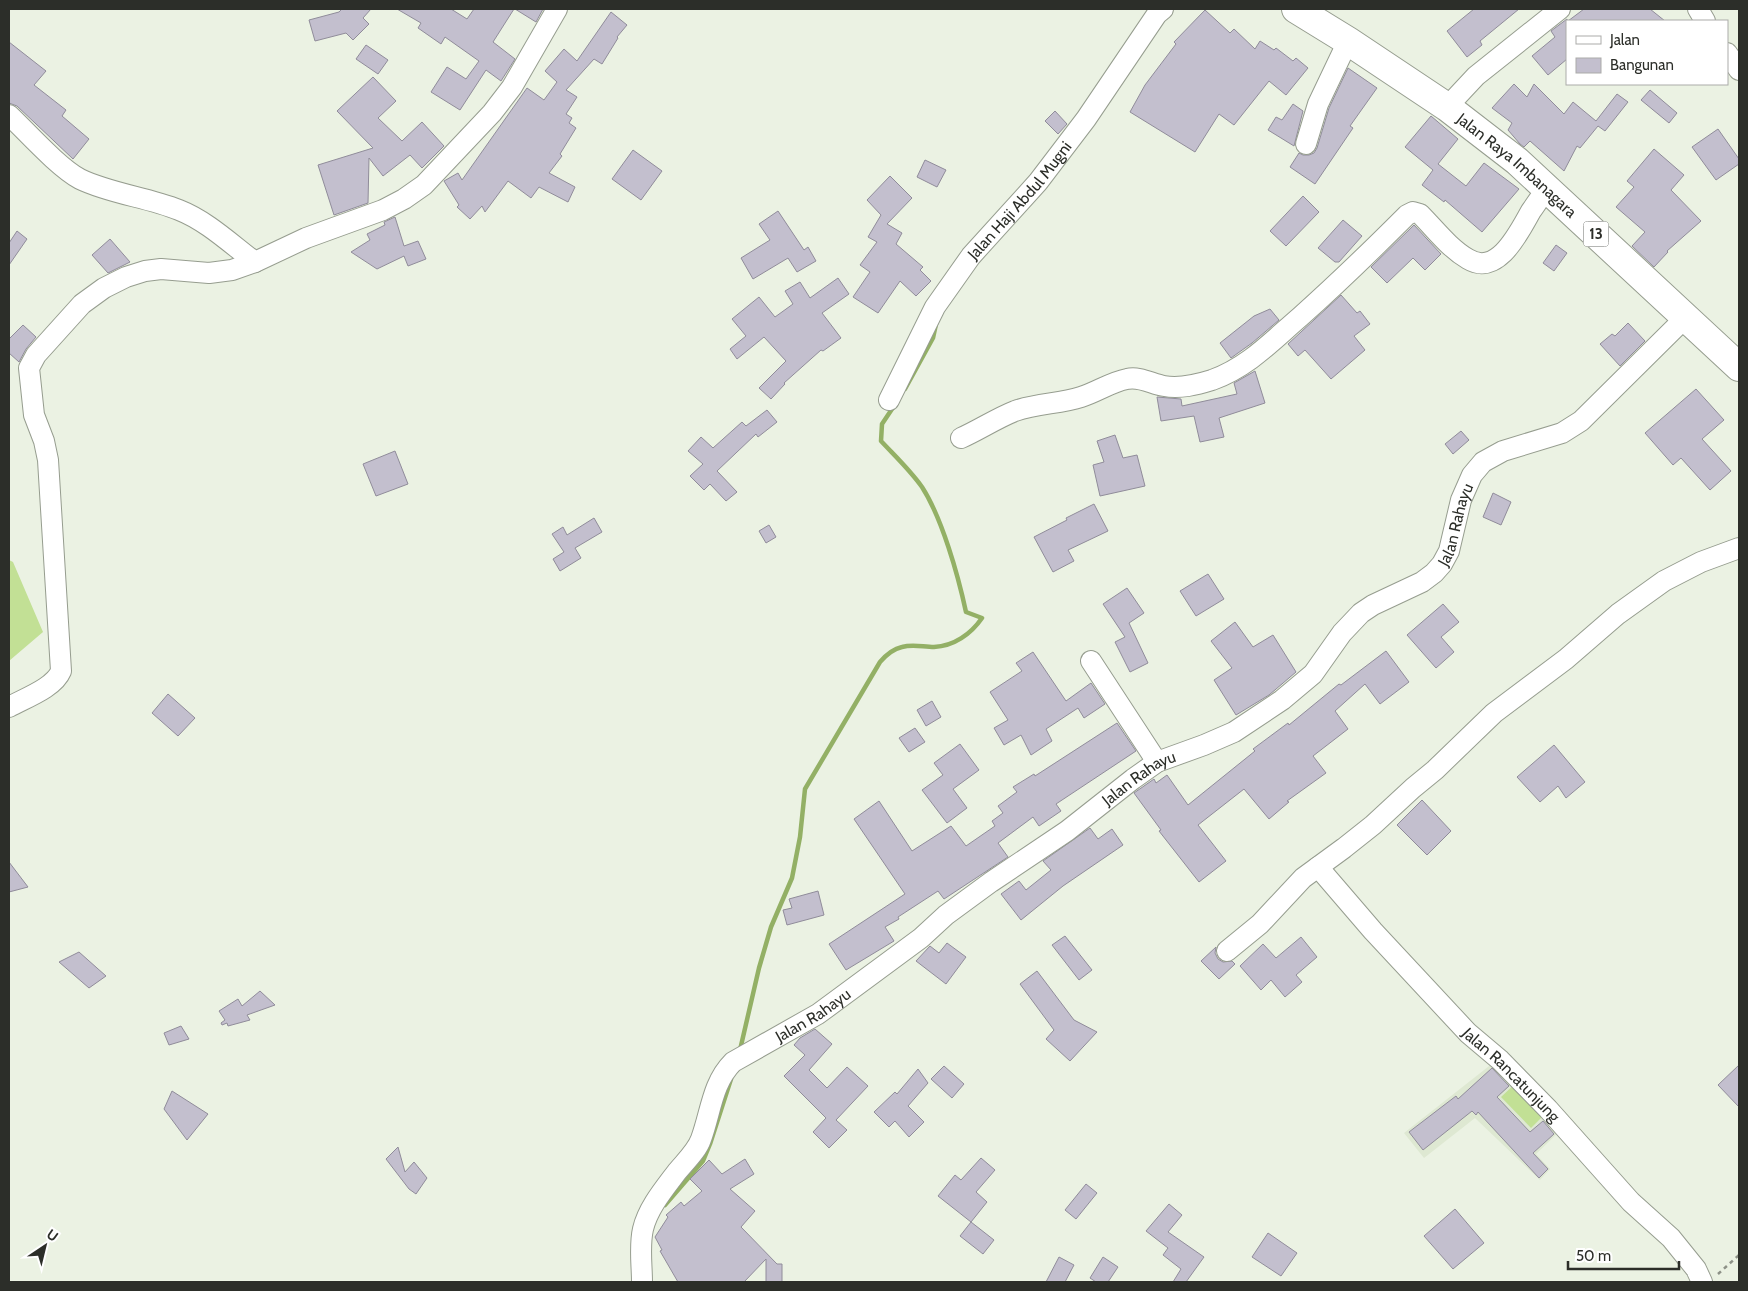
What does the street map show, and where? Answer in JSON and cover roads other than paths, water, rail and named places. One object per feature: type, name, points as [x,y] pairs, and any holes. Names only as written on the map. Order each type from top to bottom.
[{"type":"highway","name":"Jalan Raya Imbanagara","points":[[1296,9],[1447,107],[1517,161],[1739,368]]},
{"type":"street","points":[[9,706],[52,684],[58,678],[61,671],[48,460],[44,441],[34,415],[29,376],[32,361],[82,304],[104,288],[126,277],[145,271],[162,269],[209,272],[232,270],[255,262],[306,238],[383,210],[404,199],[424,185],[492,114],[512,87],[557,9]]},
{"type":"street","name":"Jalan Haji Abdul Mugni","points":[[889,400],[935,307],[971,256],[1038,182],[1086,119],[1157,14],[1163,9]]},
{"type":"street","points":[[1447,107],[1476,76],[1560,9]]},
{"type":"street","points":[[1698,9],[1704,20]]},
{"type":"street","points":[[1306,144],[1318,104],[1348,41]]},
{"type":"street","points":[[1728,54],[1739,70]]},
{"type":"street","points":[[9,115],[67,170],[79,178],[93,184],[178,209],[195,217],[255,262]]},
{"type":"street","points":[[961,438],[1015,411],[1082,397],[1110,384],[1129,378],[1145,380],[1162,386],[1181,388],[1211,380],[1235,370],[1262,351],[1336,286],[1407,215],[1413,212],[1420,214],[1456,251],[1478,264],[1487,263],[1502,254],[1518,236],[1546,189]]},
{"type":"street","name":"Jalan Rahayu","points":[[642,1282],[641,1248],[643,1228],[652,1207],[700,1141],[717,1082],[726,1069],[738,1059],[818,1014],[921,938],[946,915],[991,882],[1068,831],[1156,762],[1220,739],[1282,700],[1313,674],[1342,633],[1361,613],[1373,605],[1422,582],[1442,564],[1449,551],[1461,500],[1476,468],[1503,451],[1550,438],[1562,433],[1580,421],[1686,317]]},
{"type":"street","points":[[1227,951],[1260,924],[1303,878],[1373,825],[1435,770],[1494,713],[1566,659],[1618,614],[1664,581],[1701,562],[1739,548]]},
{"type":"street","points":[[1091,661],[1156,762]]},
{"type":"street","name":"Jalan Rancatunjung","points":[[1318,867],[1373,931],[1468,1033],[1500,1060],[1548,1109],[1631,1202],[1671,1238],[1696,1269],[1709,1280]]},
{"type":"waterway","points":[[905,389],[933,338],[936,324]]},
{"type":"waterway","points":[[740,1050],[759,968],[771,927],[792,878],[800,837],[805,789],[880,662],[885,657],[896,649],[906,646],[934,647],[955,642],[973,629],[982,618],[966,612],[949,547],[936,514],[922,487],[881,441],[882,424],[894,406]]},
{"type":"waterway","points":[[665,1205],[703,1161],[731,1079]]}]
